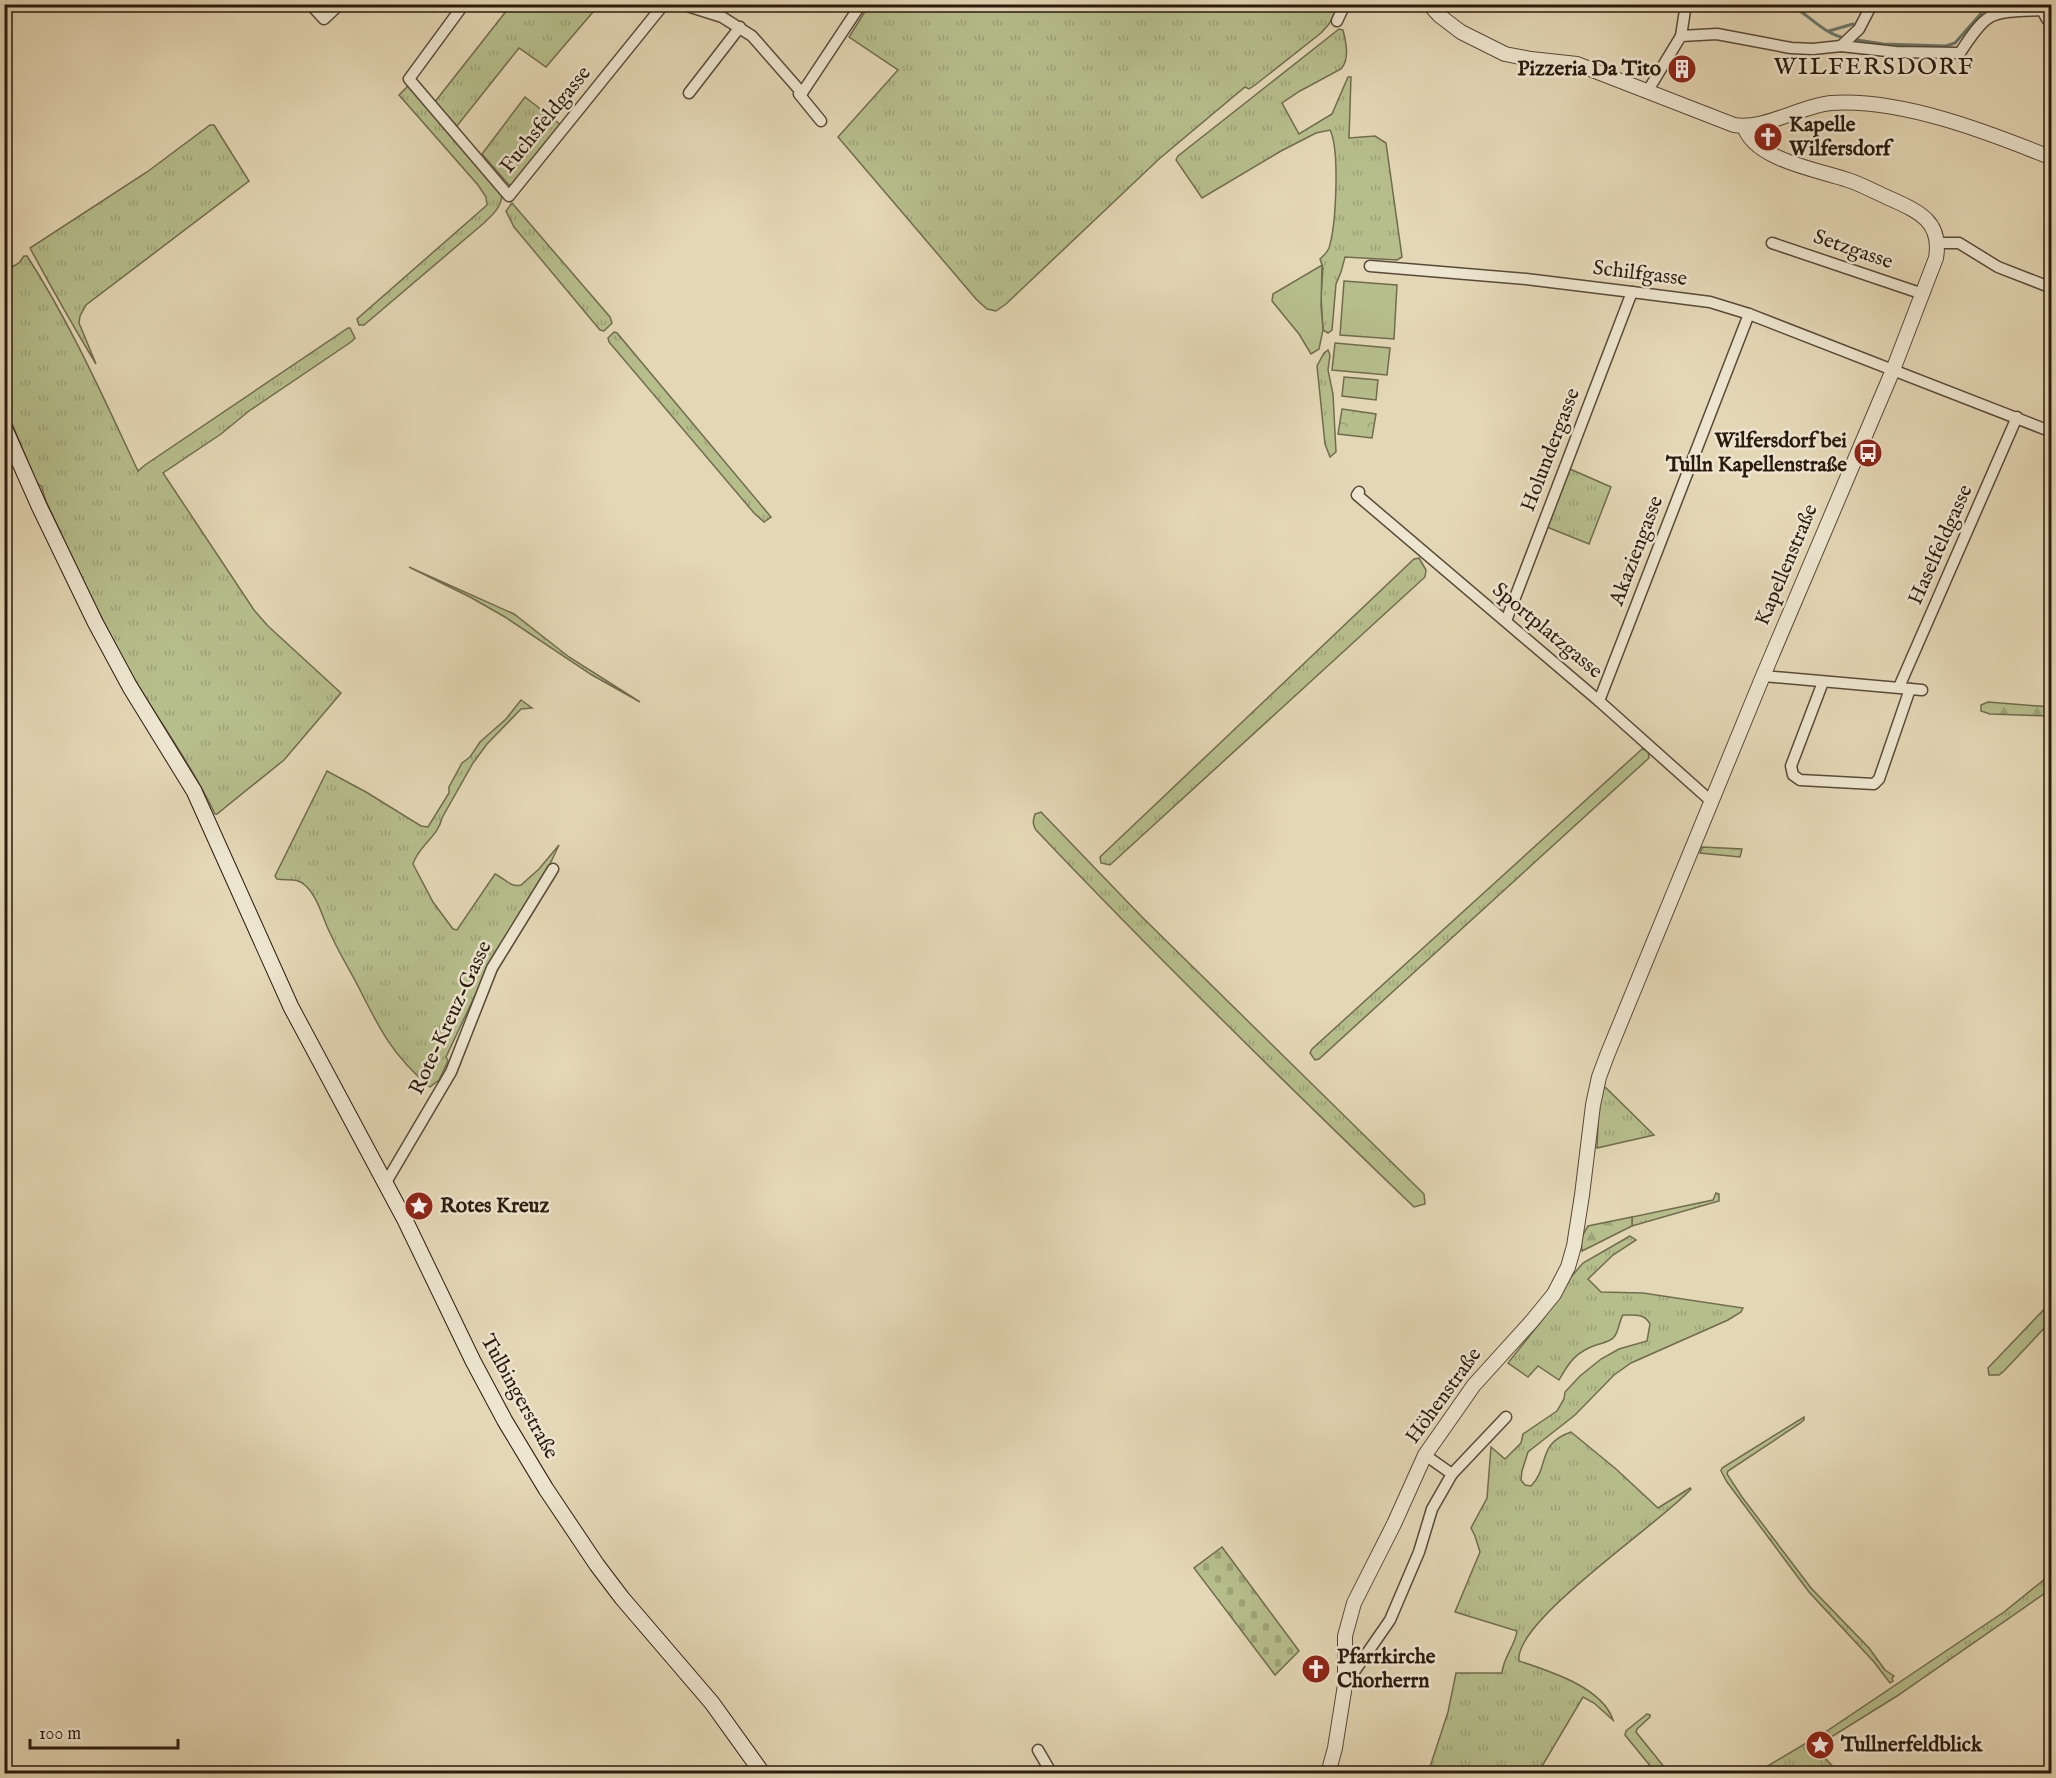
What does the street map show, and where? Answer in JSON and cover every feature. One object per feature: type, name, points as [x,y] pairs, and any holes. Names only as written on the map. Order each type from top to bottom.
[{"type":"main road","name":"Tulbingerstraße","points":[[4,427],[39,506],[105,641],[130,687],[194,791],[291,1007],[405,1220],[493,1400],[557,1506],[621,1598],[712,1703],[763,1773]]},
{"type":"street","points":[[310,4],[324,19],[340,4]]},
{"type":"street","name":"Fuchsfeldgasse","points":[[464,4],[409,79],[509,196],[664,4]]},
{"type":"street","points":[[681,4],[722,17],[740,27],[752,36],[802,93]]},
{"type":"street","points":[[821,121],[799,94],[802,93],[861,4]]},
{"type":"street","points":[[1337,21],[1346,4]]},
{"type":"street","points":[[1429,4],[1461,32],[1506,54],[1577,64],[1728,123],[1744,126],[1821,105],[1859,102],[1915,112],[1999,137],[2052,158]]},
{"type":"street","points":[[1647,92],[1681,36],[1686,4]]},
{"type":"street","points":[[1843,44],[1859,29],[1872,4]]},
{"type":"street","points":[[1681,36],[1717,34],[1791,48],[1813,49],[1843,44],[1896,52],[1960,53],[1990,17],[2009,12],[2042,10],[2047,19],[2051,17]]},
{"type":"street","points":[[689,93],[740,27]]},
{"type":"street","points":[[1744,126],[1754,141],[1788,162],[1852,182],[1908,207],[1927,219],[1934,229],[1938,243],[1959,243],[1998,267],[2052,288]]},
{"type":"street","name":"Setzgasse","points":[[1772,243],[1923,294]]},
{"type":"street","name":"Kapellenstraße","points":[[1608,1053],[1763,676],[1893,370],[1936,258],[1938,243]]},
{"type":"street","name":"Schilfgasse","points":[[1370,266],[1526,279],[1710,302],[1749,314],[1893,370]]},
{"type":"street","name":"Holundergasse","points":[[1506,621],[1632,292]]},
{"type":"street","name":"Akaziengasse","points":[[1599,701],[1749,314]]},
{"type":"street","points":[[1893,370],[2052,432]]},
{"type":"street","name":"Haselfeldgasse","points":[[1823,682],[1791,766],[1793,775],[1800,780],[1874,784],[1879,779],[1905,688],[2017,417]]},
{"type":"street","name":"Sportplatzgasse","points":[[1359,492],[1357,495],[1599,701],[1712,802]]},
{"type":"street","points":[[1763,676],[1922,690]]},
{"type":"street","name":"Rote-Kreuz-Gasse","points":[[385,1184],[451,1072],[492,968],[553,869]]},
{"type":"street","name":"Höhenstraße","points":[[1328,1773],[1335,1748],[1345,1685],[1345,1636],[1348,1620],[1425,1455],[1474,1385],[1533,1321],[1563,1279],[1574,1246],[1593,1105],[1599,1077],[1608,1053]]},
{"type":"street","points":[[1345,1685],[1390,1620],[1419,1552],[1432,1509],[1452,1474],[1506,1417]]},
{"type":"street","points":[[1425,1455],[1452,1474]]},
{"type":"street","points":[[1038,1750],[1052,1773]]},
{"type":"green space","points":[[1339,4],[1329,24],[1321,33],[1255,85],[1249,89],[1245,87],[1159,159],[996,311],[987,309],[976,299],[838,137],[898,70],[849,37],[869,5],[926,5],[937,11],[942,5]]},
{"type":"green space","points":[[511,5],[599,5],[546,67],[519,48],[457,126],[434,103]]},
{"type":"green space","points":[[1339,29],[1343,30],[1346,50],[1346,60],[1341,69],[1282,103],[1299,134],[1332,114],[1348,77],[1351,77],[1349,138],[1375,136],[1386,143],[1402,257],[1397,260],[1345,257],[1336,284],[1332,330],[1328,333],[1323,330],[1321,296],[1323,268],[1320,259],[1329,248],[1335,206],[1335,154],[1330,130],[1316,133],[1281,151],[1202,198],[1176,160],[1178,156]]},
{"type":"green space","points":[[411,86],[502,193],[502,198],[496,210],[484,223],[364,325],[359,325],[357,319],[487,205],[486,197],[478,185],[399,95]]},
{"type":"green space","points":[[525,97],[561,125],[513,184],[509,185],[482,154]]},
{"type":"green space","points":[[210,125],[214,125],[249,181],[86,305],[79,323],[96,364],[30,248],[147,172]]},
{"type":"green space","points":[[512,203],[610,317],[612,323],[604,331],[600,330],[514,227],[506,211]]},
{"type":"green space","points":[[24,256],[27,256],[43,282],[72,335],[138,471],[348,328],[355,338],[163,473],[254,610],[268,626],[341,693],[284,760],[217,814],[113,641],[41,486],[37,483],[5,407],[5,271],[19,263]]},
{"type":"green space","points":[[1322,265],[1323,330],[1319,349],[1311,354],[1299,334],[1272,301],[1273,294]]},
{"type":"green space","points":[[1344,281],[1397,285],[1394,339],[1340,335]]},
{"type":"green space","points":[[614,332],[771,517],[764,522],[754,513],[609,342],[608,338]]},
{"type":"green space","points":[[1335,343],[1390,348],[1387,375],[1332,370]]},
{"type":"green space","points":[[1328,350],[1336,452],[1330,457],[1325,444],[1317,366]]},
{"type":"green space","points":[[1344,377],[1378,380],[1376,400],[1342,396]]},
{"type":"green space","points":[[1342,409],[1376,414],[1372,438],[1338,434]]},
{"type":"green space","points":[[1570,469],[1611,487],[1589,544],[1547,527]]},
{"type":"green space","points":[[1419,558],[1426,570],[1425,577],[1110,865],[1101,863],[1100,857],[1414,559]]},
{"type":"green space","points":[[409,567],[514,614],[569,657],[640,702],[592,675],[505,617]]},
{"type":"green space","points":[[521,700],[532,708],[521,709],[487,744],[473,763],[440,825],[419,852],[413,864],[433,902],[453,929],[457,930],[495,874],[511,884],[521,885],[539,869],[559,845],[486,972],[446,1057],[448,1061],[439,1080],[430,1087],[417,1076],[388,1042],[337,948],[318,903],[310,891],[299,881],[277,879],[275,876],[327,771],[421,826],[428,827],[449,793],[449,787],[462,763],[470,757],[480,742],[506,719]]},
{"type":"green space","points":[[1988,702],[2051,707],[2051,716],[1990,714],[1981,711],[1981,705]]},
{"type":"green space","points":[[1642,749],[1648,751],[1649,758],[1319,1059],[1315,1060],[1310,1053],[1312,1049]]},
{"type":"green space","points":[[1041,812],[1141,916],[1424,1194],[1425,1204],[1414,1207],[1129,926],[1036,830],[1033,824],[1034,816]]},
{"type":"green space","points":[[1702,847],[1742,849],[1740,857],[1700,853]]},
{"type":"green space","points":[[1603,1087],[1654,1135],[1597,1148],[1599,1098]]},
{"type":"green space","points":[[1716,1193],[1719,1194],[1719,1201],[1632,1226],[1632,1217],[1713,1200]]},
{"type":"green space","points":[[1632,1217],[1632,1226],[1582,1251],[1581,1238],[1588,1226]]},
{"type":"green space","points":[[1630,1236],[1636,1240],[1613,1255],[1588,1279],[1601,1292],[1643,1293],[1743,1308],[1741,1312],[1728,1320],[1631,1363],[1614,1375],[1575,1415],[1528,1452],[1522,1471],[1521,1480],[1525,1485],[1531,1486],[1537,1479],[1548,1449],[1560,1437],[1571,1432],[1658,1508],[1691,1489],[1563,1598],[1539,1622],[1523,1643],[1519,1661],[1559,1675],[1586,1689],[1607,1708],[1613,1720],[1594,1703],[1583,1697],[1538,1773],[1439,1774],[1429,1770],[1448,1712],[1456,1673],[1502,1673],[1504,1662],[1517,1631],[1455,1612],[1480,1552],[1471,1528],[1487,1498],[1491,1447],[1505,1459],[1521,1443],[1523,1434],[1557,1411],[1565,1392],[1580,1376],[1601,1359],[1619,1349],[1647,1341],[1650,1324],[1642,1316],[1623,1315],[1614,1337],[1578,1354],[1559,1380],[1538,1366],[1528,1377],[1508,1363],[1583,1263]]},
{"type":"green space","points":[[2051,1302],[2051,1321],[2004,1371],[1999,1375],[1989,1375],[1988,1368]]},
{"type":"green space","points":[[1804,1417],[1799,1424],[1728,1471],[1727,1474],[1811,1588],[1869,1648],[1885,1670],[1894,1676],[1890,1683],[1874,1662],[1809,1592],[1721,1471],[1722,1468]]},
{"type":"green space","points":[[1222,1547],[1299,1651],[1275,1675],[1194,1568]]},
{"type":"green space","points":[[2051,1574],[2051,1589],[1897,1696],[1826,1742],[1823,1741],[1827,1731],[2004,1612]]},
{"type":"green space","points":[[1647,1714],[1650,1717],[1636,1732],[1669,1773],[1656,1773],[1625,1735],[1626,1731]]},
{"type":"green space","points":[[1813,1739],[1825,1758],[1839,1773],[1756,1773]]},
{"type":"waterway","points":[[1787,4],[1802,12],[1822,28],[1845,38]]},
{"type":"waterway","points":[[1851,39],[1883,44],[1946,46],[1955,43],[1985,9],[2001,4]]},
{"type":"waterway","points":[[1829,31],[1853,24]]},
{"type":"place","name":"Pizzeria Da Tito","points":[[1682,69]]},
{"type":"place","name":"Kapelle Wilfersdorf","points":[[1768,137]]},
{"type":"place","name":"Wilfersdorf bei Tulln Kapellenstraße","points":[[1868,453]]},
{"type":"place","name":"Rotes Kreuz","points":[[419,1206]]},
{"type":"place","name":"Pfarrkirche Chorherrn","points":[[1316,1669]]},
{"type":"place","name":"Tullnerfeldblick","points":[[1820,1745]]},
{"type":"district","name":"WILFERSDORF","points":[[1874,67]]}]
